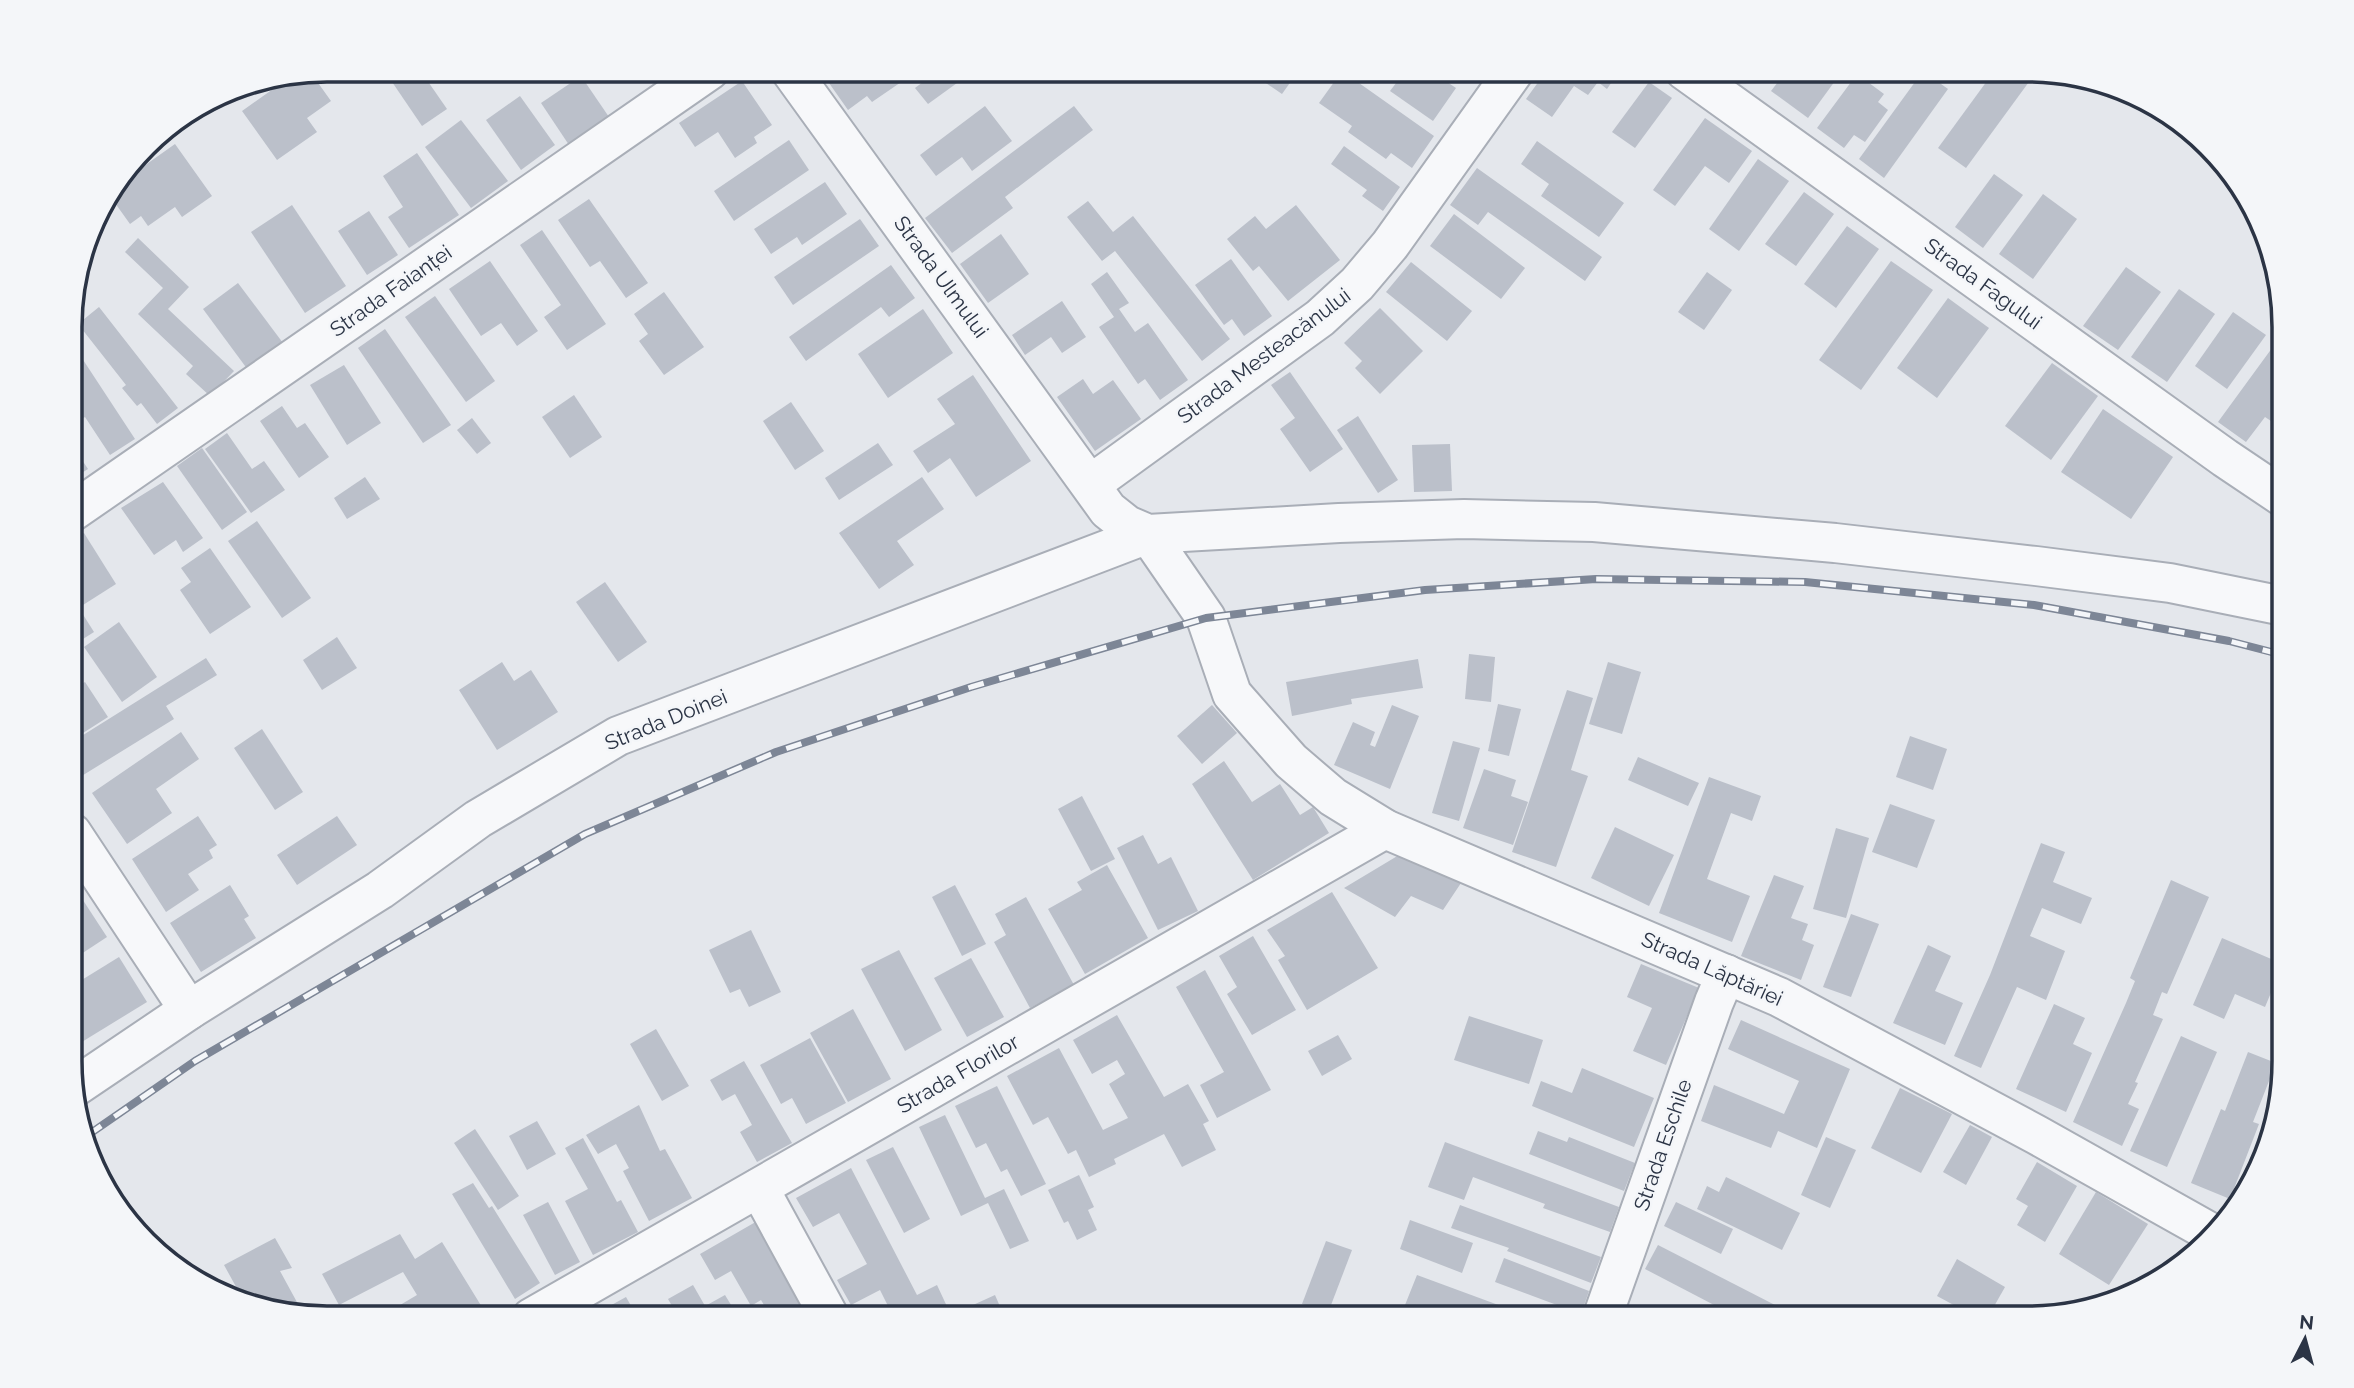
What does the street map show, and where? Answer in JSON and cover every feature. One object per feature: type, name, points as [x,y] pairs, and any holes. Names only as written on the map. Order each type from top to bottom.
[{"type":"street","name":"Strada Faianței","points":[[82,505],[693,82]]},
{"type":"street","name":"Strada Ulmului","points":[[799,82],[1108,510],[1127,525],[1148,534]]},
{"type":"street","name":"Strada Mesteacănului","points":[[1091,484],[1320,318],[1357,284],[1391,245],[1506,82]]},
{"type":"street","name":"Strada Fagului","points":[[1701,82],[2225,458],[2271,488]]},
{"type":"street","points":[[1148,534],[1436,520],[1594,522],[1835,543],[2036,566],[2169,583],[2271,604]]},
{"type":"street","name":"Strada Lăptăriei","points":[[1148,534],[1206,618],[1232,694],[1291,761],[1333,797],[1385,829],[1779,997],[2037,1135],[2204,1229]]},
{"type":"street","name":"Strada Doinei","points":[[83,1081],[189,1010],[380,890],[478,819],[618,736],[1148,534]]},
{"type":"street","name":"Strada Florilor","points":[[552,1306],[1385,829]]},
{"type":"street","points":[[82,848],[189,1010]]},
{"type":"street","name":"Strada Eschile","points":[[1607,1305],[1726,974]]},
{"type":"street","points":[[759,1188],[823,1306]]},
{"type":"building","points":[[392,82],[428,82],[447,109],[422,126]]},
{"type":"building","points":[[572,82],[585,82],[609,117],[569,145],[541,103]]},
{"type":"building","points":[[743,82],[772,125],[754,137],[757,143],[735,158],[718,132],[695,147],[679,123]]},
{"type":"building","points":[[901,82],[872,102],[867,96],[848,110],[829,83]]},
{"type":"building","points":[[923,82],[958,82],[928,104],[915,88]]},
{"type":"building","points":[[1264,82],[1290,82],[1282,94]]},
{"type":"building","points":[[1334,82],[1358,82],[1434,136],[1412,168],[1391,153],[1386,159],[1348,132],[1352,126],[1319,103]]},
{"type":"building","points":[[1397,82],[1447,82],[1456,88],[1433,121],[1390,91]]},
{"type":"building","points":[[1538,82],[1598,82],[1588,95],[1574,86],[1552,117],[1526,99]]},
{"type":"building","points":[[1598,82],[1612,82],[1607,89]]},
{"type":"building","points":[[1649,82],[1672,98],[1635,148],[1612,132]]},
{"type":"building","points":[[1778,82],[1834,82],[1808,118],[1771,91]]},
{"type":"building","points":[[1851,82],[1868,82],[1884,94],[1878,102],[1888,110],[1865,142],[1854,135],[1844,148],[1817,128]]},
{"type":"building","points":[[1915,82],[1938,82],[1948,89],[1884,178],[1859,159]]},
{"type":"building","points":[[1986,82],[2029,82],[1966,168],[1938,148]]},
{"type":"building","points":[[318,83],[331,101],[307,118],[317,132],[277,160],[242,111],[274,88],[295,84]]},
{"type":"building","points":[[520,96],[555,145],[521,170],[486,120]]},
{"type":"building","points":[[985,106],[1012,141],[972,171],[962,157],[936,176],[920,155]]},
{"type":"building","points":[[1074,106],[1093,130],[1005,197],[1013,208],[952,253],[925,218]]},
{"type":"building","points":[[1705,118],[1752,151],[1729,183],[1705,166],[1675,206],[1653,190]]},
{"type":"building","points":[[461,120],[508,181],[471,208],[425,147]]},
{"type":"building","points":[[789,140],[809,170],[734,221],[714,191]]},
{"type":"building","points":[[1537,141],[1624,203],[1599,237],[1541,196],[1549,184],[1521,164]]},
{"type":"building","points":[[175,144],[212,196],[182,217],[175,207],[148,226],[141,216],[130,224],[116,204],[142,168]]},
{"type":"building","points":[[1344,146],[1400,187],[1383,211],[1362,196],[1367,190],[1331,164]]},
{"type":"building","points":[[417,153],[459,215],[409,248],[388,217],[403,207],[383,176]]},
{"type":"building","points":[[1758,159],[1789,181],[1739,251],[1709,229]]},
{"type":"building","points":[[1477,168],[1602,257],[1585,281],[1488,212],[1478,225],[1450,205]]},
{"type":"building","points":[[1994,174],[2023,195],[1983,248],[1955,227]]},
{"type":"building","points":[[825,182],[847,214],[802,245],[797,237],[771,254],[754,229]]},
{"type":"building","points":[[1804,192],[1834,214],[1796,266],[1765,244]]},
{"type":"building","points":[[2043,194],[2077,219],[2033,279],[1999,254]]},
{"type":"building","points":[[589,199],[648,283],[626,298],[600,261],[590,267],[558,220]]},
{"type":"building","points":[[1088,201],[1113,232],[1133,216],[1230,339],[1202,361],[1115,251],[1102,261],[1067,217]]},
{"type":"building","points":[[292,205],[346,286],[305,313],[251,232]]},
{"type":"building","points":[[1296,205],[1340,260],[1288,301],[1259,266],[1253,271],[1227,239],[1255,216],[1266,229]]},
{"type":"building","points":[[369,211],[398,255],[367,275],[338,231]]},
{"type":"building","points":[[1454,214],[1525,268],[1501,299],[1430,246]]},
{"type":"building","points":[[860,219],[879,246],[793,305],[774,277]]},
{"type":"building","points":[[1847,226],[1879,249],[1836,308],[1804,284]]},
{"type":"building","points":[[542,230],[606,324],[567,350],[544,317],[561,305],[520,245]]},
{"type":"building","points":[[1001,234],[1029,274],[988,303],[960,264]]},
{"type":"building","points":[[138,238],[189,287],[168,309],[234,371],[210,396],[186,374],[193,366],[138,314],[163,288],[125,252]]},
{"type":"building","points":[[1231,259],[1272,316],[1244,336],[1232,319],[1224,325],[1195,285]]},
{"type":"building","points":[[490,261],[538,331],[517,346],[501,323],[481,336],[449,289]]},
{"type":"building","points":[[1891,261],[1933,290],[1861,390],[1819,360]]},
{"type":"building","points":[[1411,262],[1472,311],[1447,341],[1386,292]]},
{"type":"building","points":[[891,265],[915,298],[889,317],[881,307],[806,361],[789,337]]},
{"type":"building","points":[[2126,267],[2161,292],[2118,350],[2083,326]]},
{"type":"building","points":[[1107,272],[1129,303],[1119,309],[1135,332],[1148,323],[1188,380],[1160,400],[1145,379],[1138,384],[1099,327],[1114,317],[1091,284]]},
{"type":"building","points":[[1707,272],[1732,290],[1704,330],[1678,312]]},
{"type":"building","points":[[238,283],[283,343],[248,370],[203,309]]},
{"type":"building","points":[[2179,289],[2215,314],[2167,382],[2131,357]]},
{"type":"building","points":[[664,292],[704,347],[664,375],[639,341],[648,334],[634,314]]},
{"type":"building","points":[[435,296],[495,381],[466,402],[405,317]]},
{"type":"building","points":[[1948,298],[1989,328],[1937,398],[1897,368]]},
{"type":"building","points":[[1062,301],[1086,337],[1062,353],[1051,337],[1025,355],[1012,335]]},
{"type":"building","points":[[99,307],[178,408],[157,424],[141,403],[137,406],[122,388],[126,385],[82,329],[82,320]]},
{"type":"building","points":[[1380,308],[1423,351],[1380,394],[1355,368],[1362,361],[1344,343]]},
{"type":"building","points":[[923,309],[953,353],[888,398],[858,354]]},
{"type":"building","points":[[2233,312],[2266,335],[2227,389],[2195,366]]},
{"type":"building","points":[[385,329],[451,425],[423,443],[358,348]]},
{"type":"building","points":[[2271,349],[2271,421],[2265,417],[2246,442],[2218,422]]},
{"type":"building","points":[[82,358],[135,439],[110,455],[85,417],[82,419]]},
{"type":"building","points":[[2052,363],[2098,396],[2051,460],[2005,426]]},
{"type":"building","points":[[344,365],[381,423],[347,445],[310,385]]},
{"type":"building","points":[[1290,372],[1343,449],[1310,472],[1280,429],[1295,418],[1271,385]]},
{"type":"building","points":[[973,375],[1031,461],[976,497],[950,458],[928,473],[913,451],[955,424],[937,399]]},
{"type":"building","points":[[1083,379],[1093,394],[1113,380],[1141,419],[1095,451],[1057,397]]},
{"type":"building","points":[[574,395],[602,437],[570,458],[542,417]]},
{"type":"building","points":[[791,402],[824,451],[795,470],[763,421]]},
{"type":"building","points":[[282,406],[297,428],[305,423],[329,457],[299,478],[260,421]]},
{"type":"building","points":[[2103,409],[2173,457],[2131,519],[2061,472]]},
{"type":"building","points":[[1358,416],[1398,480],[1378,493],[1337,430]]},
{"type":"building","points":[[472,418],[491,443],[477,454],[457,430]]},
{"type":"building","points":[[227,433],[252,469],[264,461],[285,490],[251,513],[205,449]]},
{"type":"building","points":[[878,443],[893,465],[839,500],[825,478]]},
{"type":"building","points":[[1450,444],[1452,491],[1414,492],[1412,445]]},
{"type":"building","points":[[202,448],[247,512],[222,530],[177,466]]},
{"type":"building","points":[[82,460],[88,469],[82,473]]},
{"type":"building","points":[[365,477],[380,499],[347,519],[334,498]]},
{"type":"building","points":[[922,477],[944,509],[897,541],[914,565],[879,589],[839,533]]},
{"type":"building","points":[[163,482],[203,538],[183,552],[176,540],[154,555],[121,508]]},
{"type":"building","points":[[257,521],[311,598],[282,618],[228,541]]},
{"type":"building","points":[[84,533],[116,584],[83,605],[82,603]]},
{"type":"building","points":[[210,548],[251,607],[210,634],[180,590],[191,582],[181,568]]},
{"type":"building","points":[[605,582],[647,642],[618,662],[576,602]]},
{"type":"building","points":[[82,613],[94,632],[82,640]]},
{"type":"building","points":[[119,622],[157,677],[122,702],[84,647]]},
{"type":"building","points":[[337,637],[357,668],[322,690],[303,660]]},
{"type":"building","points":[[1469,654],[1495,657],[1491,702],[1465,699]]},
{"type":"building","points":[[206,658],[217,675],[166,706],[174,719],[82,776],[82,736]]},
{"type":"building","points":[[1418,659],[1423,688],[1351,699],[1352,704],[1292,716],[1286,682]]},
{"type":"building","points":[[502,662],[514,681],[531,670],[558,712],[497,750],[459,690]]},
{"type":"building","points":[[1608,662],[1641,672],[1622,734],[1589,724]]},
{"type":"building","points":[[85,682],[108,717],[82,734],[82,684]]},
{"type":"building","points":[[1567,690],[1593,698],[1571,770],[1588,776],[1556,867],[1512,852]]},
{"type":"building","points":[[1498,704],[1521,709],[1509,756],[1488,751]]},
{"type":"building","points":[[1212,705],[1237,733],[1202,764],[1177,736]]},
{"type":"building","points":[[1392,705],[1419,716],[1390,789],[1334,765],[1353,722],[1375,732],[1370,745],[1375,747]]},
{"type":"building","points":[[262,729],[303,792],[275,810],[234,748]]},
{"type":"building","points":[[181,732],[199,759],[156,789],[172,813],[127,844],[92,793]]},
{"type":"building","points":[[1910,736],[1947,749],[1933,790],[1896,777]]},
{"type":"building","points":[[1453,741],[1480,748],[1459,821],[1432,813]]},
{"type":"building","points":[[1638,757],[1699,783],[1688,806],[1628,780]]},
{"type":"building","points":[[1224,761],[1252,802],[1280,784],[1300,815],[1313,807],[1329,833],[1253,880],[1192,784]]},
{"type":"building","points":[[1484,769],[1516,780],[1511,796],[1528,802],[1513,845],[1463,828]]},
{"type":"building","points":[[1709,777],[1761,796],[1752,821],[1731,813],[1707,879],[1750,896],[1732,942],[1659,913]]},
{"type":"building","points":[[1082,796],[1115,859],[1091,871],[1058,809]]},
{"type":"building","points":[[1890,804],[1935,820],[1917,868],[1872,852]]},
{"type":"building","points":[[198,816],[217,845],[209,850],[213,858],[188,874],[199,890],[166,912],[132,859]]},
{"type":"building","points":[[337,816],[357,845],[297,885],[277,855]]},
{"type":"building","points":[[1615,827],[1674,855],[1649,906],[1591,878]]},
{"type":"building","points":[[1836,828],[1869,838],[1846,918],[1813,909]]},
{"type":"building","points":[[1143,835],[1158,864],[1171,857],[1198,911],[1158,930],[1117,848]]},
{"type":"building","points":[[2041,843],[2065,852],[2053,882],[2092,898],[2081,924],[2042,908],[2030,936],[2065,951],[2046,1000],[2017,987],[1981,1068],[1954,1056],[1990,975]]},
{"type":"building","points":[[1399,855],[1461,883],[1443,910],[1411,896],[1395,917],[1344,888]]},
{"type":"building","points":[[1107,865],[1148,938],[1085,974],[1048,909],[1082,890],[1077,882]]},
{"type":"building","points":[[1774,875],[1804,886],[1791,918],[1808,924],[1802,940],[1814,945],[1801,980],[1741,956]]},
{"type":"building","points":[[2171,880],[2209,897],[2167,994],[2162,992],[2153,1015],[2163,1019],[2135,1082],[2138,1083],[2128,1104],[2139,1109],[2122,1146],[2073,1122],[2135,981],[2130,978]]},
{"type":"building","points":[[230,885],[249,916],[244,919],[256,938],[201,972],[170,923]]},
{"type":"building","points":[[955,885],[986,944],[962,956],[932,897]]},
{"type":"building","points":[[1332,892],[1378,968],[1307,1010],[1278,960],[1285,956],[1267,930]]},
{"type":"building","points":[[1026,897],[1074,985],[1030,1008],[994,942],[1006,935],[995,914]]},
{"type":"building","points":[[82,899],[107,937],[82,953]]},
{"type":"building","points":[[1851,914],[1879,924],[1851,997],[1823,987]]},
{"type":"building","points":[[751,930],[781,992],[749,1007],[740,989],[730,993],[709,950]]},
{"type":"building","points":[[1253,936],[1296,1010],[1252,1035],[1227,994],[1237,987],[1219,956]]},
{"type":"building","points":[[2222,938],[2271,959],[2271,993],[2265,1007],[2235,994],[2224,1019],[2193,1005]]},
{"type":"building","points":[[1928,945],[1951,956],[1935,991],[1963,1003],[1945,1045],[1893,1023]]},
{"type":"building","points":[[899,950],[942,1030],[905,1051],[861,969]]},
{"type":"building","points":[[119,957],[147,1002],[82,1042],[82,980]]},
{"type":"building","points":[[971,958],[1004,1017],[967,1037],[934,978]]},
{"type":"building","points":[[1641,964],[1699,988],[1666,1065],[1633,1051],[1652,1008],[1627,997]]},
{"type":"building","points":[[1205,970],[1271,1090],[1217,1118],[1200,1085],[1224,1072],[1176,987]]},
{"type":"building","points":[[2054,1004],[2085,1018],[2073,1044],[2092,1053],[2066,1112],[2016,1089]]},
{"type":"building","points":[[853,1009],[891,1079],[848,1102],[810,1033]]},
{"type":"building","points":[[1117,1015],[1164,1097],[1188,1084],[1209,1121],[1203,1124],[1216,1150],[1182,1167],[1164,1134],[1114,1159],[1116,1164],[1089,1177],[1076,1150],[1068,1154],[1048,1117],[1033,1125],[1007,1076],[1059,1048],[1103,1130],[1128,1118],[1109,1084],[1125,1074],[1117,1060],[1092,1074],[1073,1040]]},
{"type":"building","points":[[1469,1016],[1543,1040],[1529,1084],[1454,1060]]},
{"type":"building","points":[[1741,1020],[1850,1069],[1817,1148],[1778,1131],[1771,1148],[1701,1121],[1714,1085],[1784,1114],[1799,1081],[1728,1049]]},
{"type":"building","points":[[656,1029],[689,1086],[662,1101],[630,1044]]},
{"type":"building","points":[[1338,1035],[1352,1059],[1322,1076],[1308,1051]]},
{"type":"building","points":[[2181,1036],[2217,1052],[2167,1167],[2130,1151]]},
{"type":"building","points":[[810,1038],[846,1103],[806,1124],[792,1098],[781,1104],[760,1065]]},
{"type":"building","points":[[2248,1052],[2271,1061],[2271,1076],[2253,1122],[2259,1124],[2230,1199],[2191,1183],[2221,1109],[2225,1111]]},
{"type":"building","points":[[744,1061],[792,1143],[757,1162],[740,1132],[752,1125],[735,1094],[722,1101],[710,1080]]},
{"type":"building","points":[[1582,1068],[1654,1098],[1634,1147],[1532,1106],[1541,1081],[1572,1093]]},
{"type":"building","points":[[997,1086],[1046,1184],[1021,1196],[1007,1169],[1001,1172],[986,1143],[976,1148],[955,1106]]},
{"type":"building","points":[[1900,1088],[1952,1114],[1921,1173],[1871,1148]]},
{"type":"building","points":[[639,1105],[660,1151],[665,1149],[692,1198],[649,1221],[623,1171],[629,1168],[616,1144],[598,1154],[586,1135]]},
{"type":"building","points":[[945,1115],[985,1198],[1004,1189],[1029,1241],[1010,1249],[988,1203],[961,1216],[919,1127]]},
{"type":"building","points":[[537,1121],[556,1154],[527,1170],[509,1136]]},
{"type":"building","points":[[1970,1125],[1992,1137],[1966,1185],[1943,1172]]},
{"type":"building","points":[[475,1129],[519,1196],[498,1210],[454,1143]]},
{"type":"building","points":[[1538,1131],[1567,1142],[1569,1137],[1635,1163],[1624,1191],[1529,1154]]},
{"type":"building","points":[[1826,1137],[1856,1150],[1830,1208],[1801,1195]]},
{"type":"building","points":[[583,1138],[617,1202],[621,1200],[638,1232],[593,1255],[565,1201],[588,1189],[565,1148]]},
{"type":"building","points":[[1445,1142],[1619,1207],[1610,1232],[1543,1208],[1545,1204],[1473,1177],[1464,1200],[1428,1187]]},
{"type":"building","points":[[893,1147],[930,1219],[904,1233],[866,1160]]},
{"type":"building","points":[[2037,1162],[2077,1186],[2045,1242],[2017,1225],[2028,1206],[2016,1199]]},
{"type":"building","points":[[851,1168],[917,1295],[937,1285],[947,1306],[888,1306],[880,1290],[851,1305],[837,1280],[867,1264],[839,1213],[813,1227],[796,1198]]},
{"type":"building","points":[[1079,1175],[1094,1207],[1088,1210],[1097,1230],[1077,1240],[1068,1221],[1064,1223],[1048,1190]]},
{"type":"building","points":[[1726,1177],[1800,1213],[1782,1250],[1697,1209],[1707,1186],[1719,1192]]},
{"type":"building","points":[[473,1183],[489,1208],[492,1206],[540,1283],[515,1299],[452,1194]]},
{"type":"building","points":[[2096,1192],[2148,1224],[2109,1285],[2059,1254]]},
{"type":"building","points":[[548,1202],[580,1262],[555,1275],[523,1215]]},
{"type":"building","points":[[1676,1202],[1733,1229],[1721,1254],[1664,1226]]},
{"type":"building","points":[[1460,1205],[1601,1257],[1591,1283],[1507,1251],[1509,1248],[1451,1228]]},
{"type":"building","points":[[759,1220],[808,1306],[765,1306],[761,1300],[751,1306],[731,1271],[715,1280],[700,1254]]},
{"type":"building","points":[[1410,1220],[1473,1243],[1462,1273],[1400,1249]]},
{"type":"building","points":[[400,1234],[415,1259],[442,1242],[481,1306],[399,1306],[417,1295],[403,1272],[339,1305],[322,1274]]},
{"type":"building","points":[[275,1238],[292,1268],[280,1271],[298,1304],[237,1288],[224,1265]]},
{"type":"building","points":[[1326,1241],[1352,1250],[1331,1305],[1302,1304]]},
{"type":"building","points":[[1658,1245],[1775,1305],[1714,1305],[1645,1269]]},
{"type":"building","points":[[1504,1258],[1589,1291],[1584,1305],[1558,1305],[1495,1282]]},
{"type":"building","points":[[1957,1259],[2005,1287],[1995,1305],[1954,1305],[1937,1296]]},
{"type":"building","points":[[1417,1275],[1499,1305],[1406,1305]]},
{"type":"building","points":[[693,1285],[705,1306],[672,1306],[668,1299]]},
{"type":"building","points":[[725,1295],[732,1306],[707,1306]]},
{"type":"building","points":[[995,1295],[1000,1306],[972,1306]]},
{"type":"building","points":[[626,1297],[631,1306],[610,1306]]},
{"type":"railway","points":[[93,1132],[195,1061],[585,834],[776,752],[971,687],[1206,618],[1425,590],[1596,579],[1805,582],[2034,605],[2229,641],[2271,652]]}]
